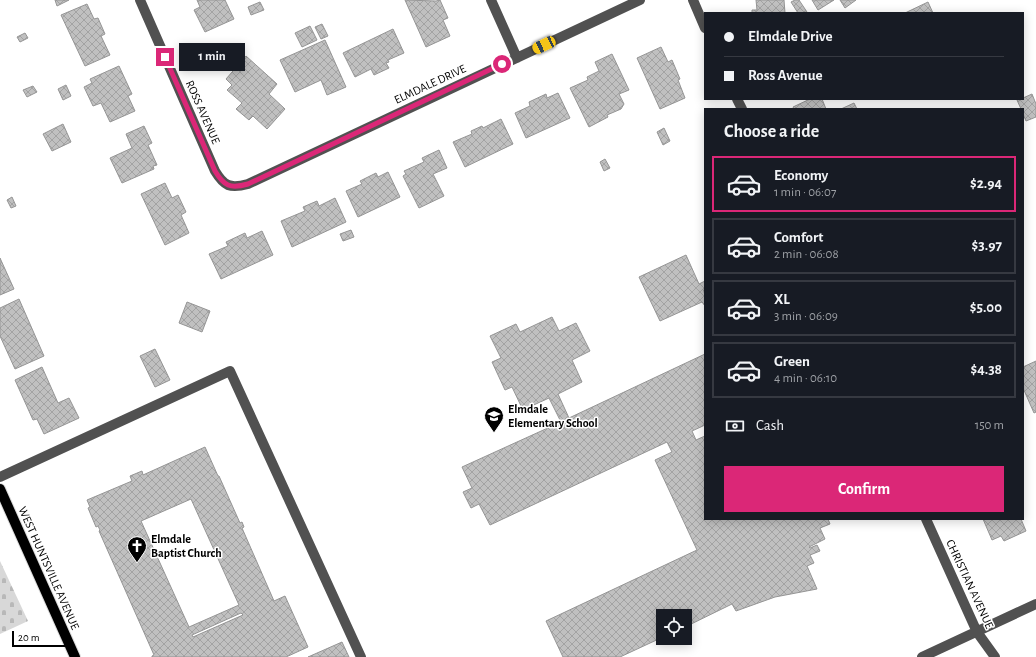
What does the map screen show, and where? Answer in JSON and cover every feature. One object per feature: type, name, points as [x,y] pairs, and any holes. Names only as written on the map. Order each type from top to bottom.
[{"type":"main road","name":"WEST HUNTSVILLE AVENUE","points":[[0,489],[75,657]]},
{"type":"street","name":"ROSS AVENUE","points":[[140,0],[215,171],[222,181],[229,186]]},
{"type":"street","points":[[491,0],[517,58]]},
{"type":"street","name":"ELMDALE DRIVE","points":[[229,186],[238,187],[248,184],[640,0]]},
{"type":"street","points":[[693,0],[704,26]]},
{"type":"street","points":[[0,477],[230,371],[361,657]]},
{"type":"street","name":"CHRISTIAN AVENUE","points":[[926,520],[977,632],[995,657]]},
{"type":"street","points":[[922,657],[1036,604]]},
{"type":"green space","points":[[0,561],[28,621],[0,634]]},
{"type":"building","points":[[55,0],[69,0],[57,6]]},
{"type":"building","points":[[197,0],[225,0],[234,19],[205,32],[194,10],[200,7]]},
{"type":"building","points":[[405,0],[440,0],[448,18],[443,20],[450,36],[426,47]]},
{"type":"building","points":[[756,0],[784,0],[785,12],[752,12],[752,10],[757,10]]},
{"type":"building","points":[[799,0],[807,12],[797,12],[791,2]]},
{"type":"building","points":[[812,0],[834,0],[818,10]]},
{"type":"building","points":[[840,0],[856,0],[845,8]]},
{"type":"building","points":[[260,2],[264,10],[251,15],[248,7]]},
{"type":"building","points":[[928,2],[933,12],[907,12]]},
{"type":"building","points":[[87,4],[94,19],[98,18],[105,34],[101,36],[110,55],[85,66],[61,15]]},
{"type":"building","points":[[322,24],[328,36],[321,39],[315,27]]},
{"type":"building","points":[[310,26],[317,40],[302,47],[295,33]]},
{"type":"building","points":[[393,29],[404,53],[388,60],[389,62],[386,63],[389,68],[374,75],[371,69],[355,77],[343,53]]},
{"type":"building","points":[[25,33],[28,38],[20,42],[17,37]]},
{"type":"building","points":[[325,40],[346,87],[327,95],[321,80],[295,92],[280,60]]},
{"type":"building","points":[[661,47],[668,62],[672,60],[680,79],[678,80],[685,98],[660,109],[637,58]]},
{"type":"building","points":[[612,54],[629,90],[619,94],[624,104],[621,109],[607,115],[608,117],[589,127],[570,88],[588,80],[587,77],[599,71],[595,62]]},
{"type":"building","points":[[246,56],[277,84],[269,94],[285,109],[267,129],[253,116],[249,120],[236,109],[242,103],[227,90],[232,85],[226,79]]},
{"type":"building","points":[[119,66],[132,94],[128,96],[135,111],[110,122],[101,103],[93,106],[84,87],[92,83],[90,79]]},
{"type":"building","points":[[66,85],[71,96],[63,100],[58,89]]},
{"type":"building","points":[[33,86],[37,92],[27,97],[23,90]]},
{"type":"building","points":[[558,93],[570,118],[526,138],[515,113],[530,106],[529,102],[546,94],[547,98]]},
{"type":"building","points":[[1032,94],[1036,104],[1036,117],[1026,121],[1024,116],[1024,108],[1021,108],[1017,100],[1024,100],[1024,98]]},
{"type":"building","points":[[808,100],[822,100],[826,108],[794,108]]},
{"type":"building","points":[[854,103],[856,108],[843,108]]},
{"type":"building","points":[[501,119],[513,144],[465,167],[453,142],[472,134],[471,131],[482,126],[483,128]]},
{"type":"building","points":[[63,124],[71,142],[52,151],[43,134]]},
{"type":"building","points":[[144,126],[152,143],[148,145],[157,165],[153,166],[154,169],[122,183],[110,158],[132,148],[126,134]]},
{"type":"building","points":[[664,128],[670,141],[663,145],[657,132]]},
{"type":"building","points":[[439,150],[447,168],[433,174],[444,196],[419,208],[403,176],[406,174],[404,171],[424,162],[422,158]]},
{"type":"building","points":[[605,159],[610,168],[604,171],[600,162]]},
{"type":"building","points":[[388,172],[400,197],[358,217],[346,191],[362,184],[360,181],[376,173],[378,177]]},
{"type":"building","points":[[165,183],[172,198],[178,195],[186,212],[181,215],[189,233],[165,245],[141,194]]},
{"type":"building","points":[[12,197],[16,206],[11,208],[7,200]]},
{"type":"building","points":[[335,198],[346,222],[292,247],[281,221],[305,211],[303,207],[317,201],[319,206]]},
{"type":"building","points":[[351,230],[354,237],[343,241],[340,234]]},
{"type":"building","points":[[262,231],[273,255],[221,279],[209,254],[228,246],[226,242],[245,233],[247,238]]},
{"type":"building","points":[[686,255],[699,284],[704,282],[704,305],[702,302],[660,321],[639,277]]},
{"type":"building","points":[[0,258],[14,289],[0,295]]},
{"type":"building","points":[[19,299],[44,356],[15,369],[0,336],[0,308]]},
{"type":"building","points":[[187,302],[210,311],[202,332],[179,323]]},
{"type":"building","points":[[552,317],[559,331],[576,323],[590,351],[572,360],[582,382],[558,394],[569,418],[704,354],[704,425],[692,431],[696,440],[704,436],[704,520],[828,520],[830,524],[820,528],[825,539],[809,547],[810,548],[817,545],[820,551],[810,555],[814,563],[807,566],[817,589],[775,597],[736,611],[732,604],[692,624],[692,609],[656,609],[656,640],[620,657],[563,657],[546,621],[697,550],[655,460],[672,452],[667,442],[490,525],[479,504],[471,508],[463,492],[472,488],[462,467],[561,422],[549,398],[525,409],[522,408],[512,387],[505,390],[492,362],[501,358],[490,336],[516,324],[520,332]]},
{"type":"building","points":[[155,349],[170,380],[155,387],[140,356]]},
{"type":"building","points":[[1036,361],[1036,412],[1034,413],[1024,390],[1024,367]]},
{"type":"building","points":[[42,367],[58,403],[69,398],[79,418],[44,434],[37,419],[33,420],[15,380]]},
{"type":"building","name":"Elmdale Baptist Church","points":[[205,447],[240,523],[242,522],[244,527],[242,528],[274,601],[285,596],[308,647],[286,657],[152,657],[154,655],[99,531],[100,530],[98,526],[96,527],[88,508],[90,507],[87,500],[132,481],[130,476],[142,471],[143,475]],"holes":[[[191,499],[239,605],[189,627],[141,521]],[[241,613],[243,615],[193,637],[192,635]]]},
{"type":"building","points":[[983,520],[1021,520],[1026,531],[1004,541],[1001,536],[992,540]]},
{"type":"building","points":[[342,642],[349,657],[308,657]]},
{"type":"place","name":"Elmdale Elementary School","points":[[494,433]]},
{"type":"place","name":"Elmdale Baptist Church","points":[[137,563]]},
{"type":"route","points":[[165,57],[215,171],[222,181],[229,186],[238,187],[248,184],[502,64]]}]
